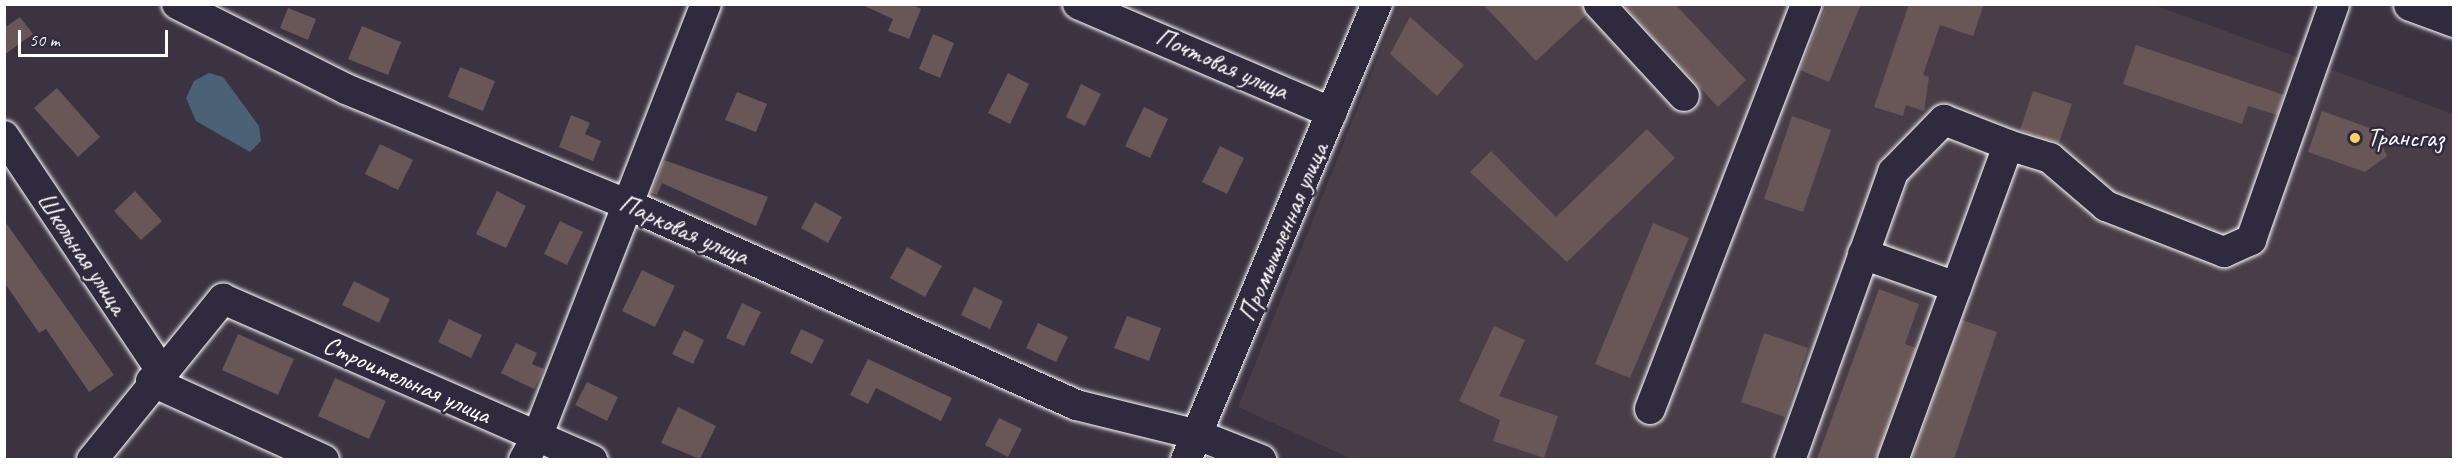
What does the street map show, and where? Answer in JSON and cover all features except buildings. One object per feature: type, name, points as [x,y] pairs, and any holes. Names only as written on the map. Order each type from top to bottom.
[{"type":"highway","points":[[2410,4],[2454,20]]},
{"type":"street","name":"Парковая улица","points":[[177,4],[346,89],[627,204],[1076,405],[1192,447],[1261,459]]},
{"type":"street","points":[[531,448],[706,4]]},
{"type":"street","name":"Почтовая улица","points":[[1078,4],[1332,113]]},
{"type":"street","name":"Промышленная улица","points":[[1192,447],[1377,4]]},
{"type":"street","points":[[1599,4],[1684,96]]},
{"type":"street","points":[[1650,409],[1806,4]]},
{"type":"street","points":[[1790,459],[1893,172],[1944,120],[2008,145],[2050,158],[2106,206],[2224,252],[2251,240],[2334,4]]},
{"type":"street","name":"Школьная улица","points":[[4,136],[156,375]]},
{"type":"street","points":[[1893,459],[2008,145]]},
{"type":"street","points":[[1863,254],[1956,287]]},
{"type":"street","name":"Строительная улица","points":[[156,375],[222,298],[531,448],[592,459]]},
{"type":"street","points":[[92,459],[156,375],[324,459]]},
{"type":"shaded area","points":[[1399,5],[2154,5],[2453,114],[2453,459],[1354,460],[1238,407]]},
{"type":"water","points":[[209,73],[223,77],[259,126],[261,141],[250,152],[196,121],[186,98],[194,81]]},
{"type":"place","name":"Трансгаз","points":[[2355,138]]}]
